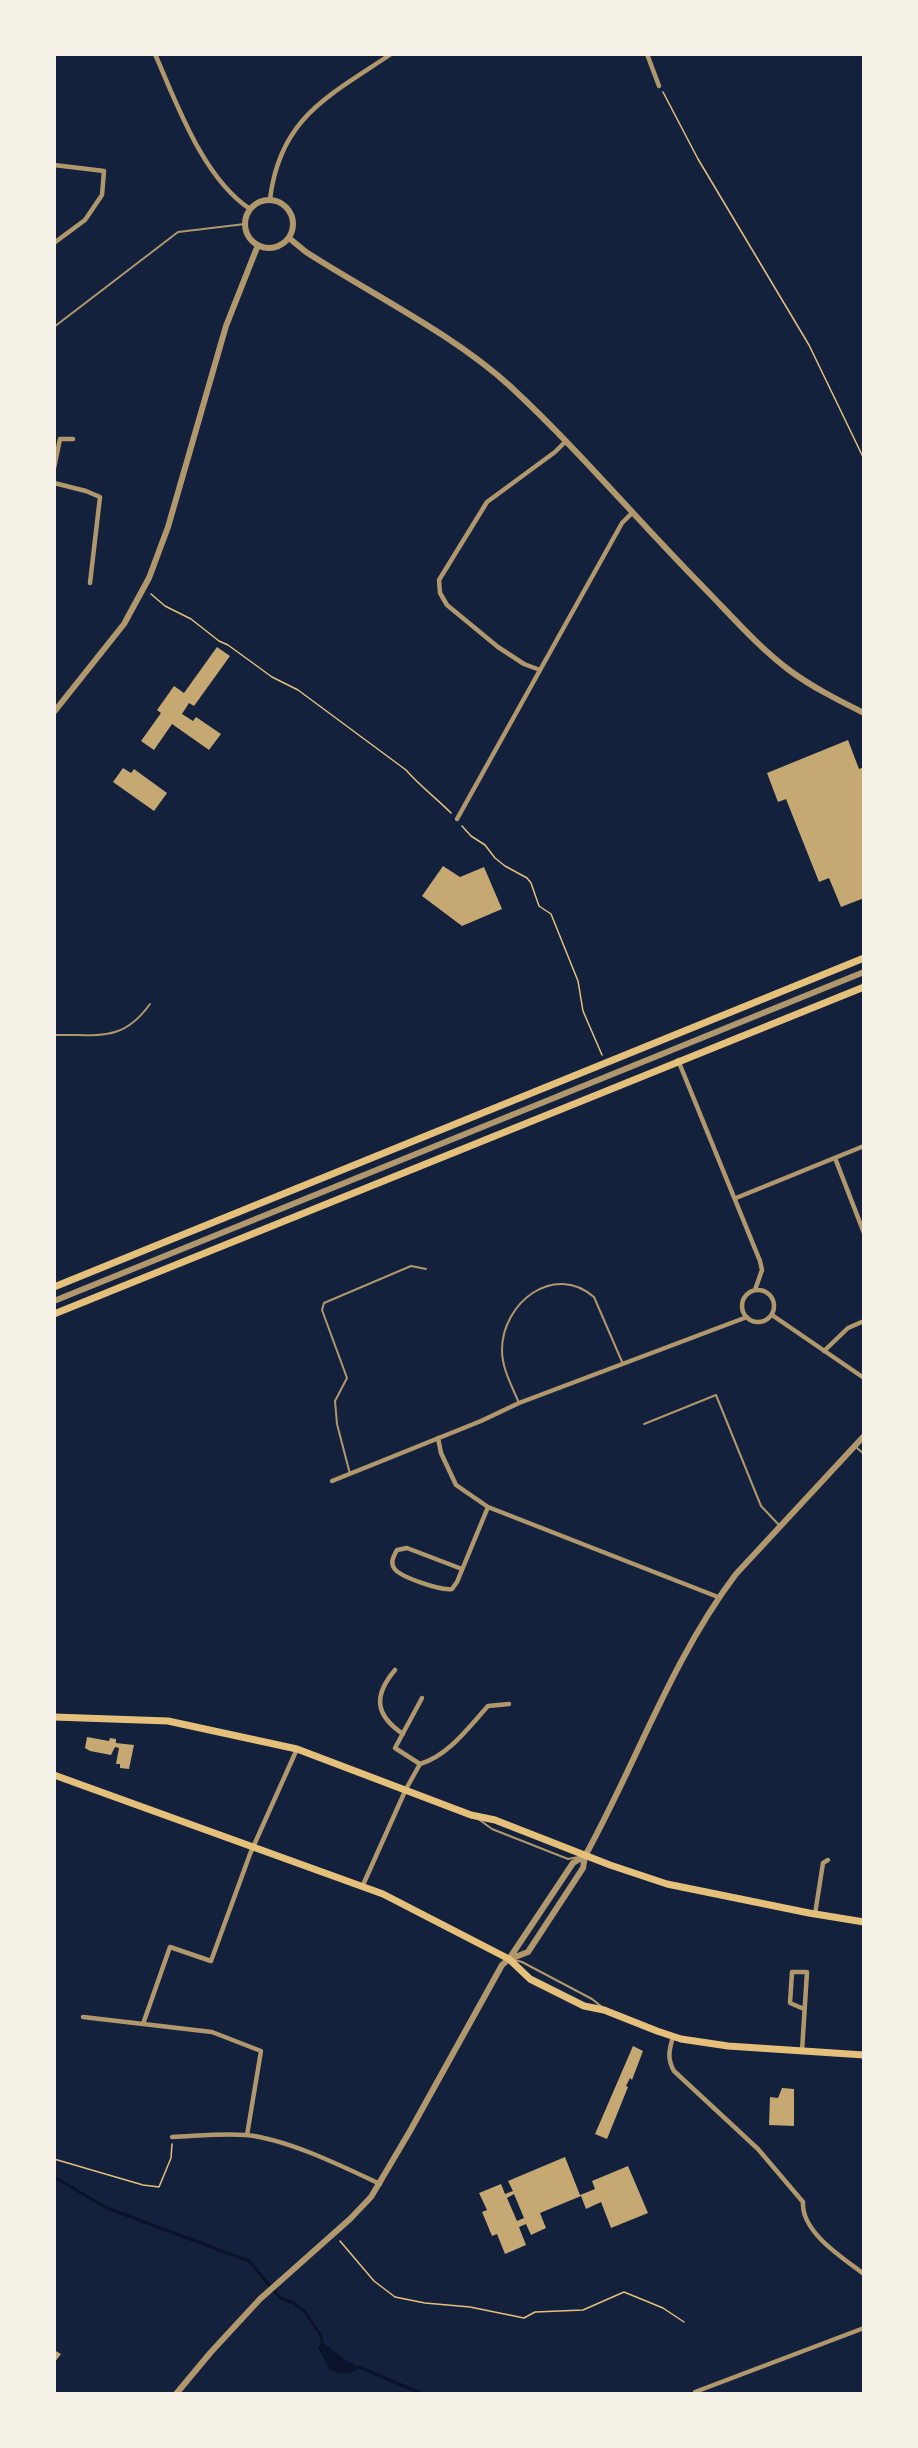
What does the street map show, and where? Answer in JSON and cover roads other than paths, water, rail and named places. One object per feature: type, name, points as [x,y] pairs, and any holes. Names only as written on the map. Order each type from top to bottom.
[{"type":"main road","points":[[54,1287],[864,958]]},
{"type":"main road","points":[[54,1314],[576,1104],[678,1060],[864,987]]},
{"type":"main road","points":[[54,1717],[168,1721],[297,1749],[471,1815],[495,1820],[585,1856],[667,1884],[864,1922]]},
{"type":"main road","points":[[54,1775],[363,1885],[403,1903],[509,1959],[530,1978],[585,2006],[604,2010],[673,2037],[728,2046],[864,2055]]},
{"type":"street","points":[[155,54],[189,134],[225,187],[236,200],[250,210]]},
{"type":"street","points":[[270,199],[277,165],[294,129],[317,104],[391,54]]},
{"type":"street","points":[[646,54],[659,86]]},
{"type":"street","points":[[54,165],[104,171],[102,195],[86,220],[54,243]]},
{"type":"street","points":[[270,199],[283,204],[292,215],[294,227],[289,238],[279,246],[270,248],[258,245],[249,237],[245,224],[250,210],[261,201],[270,199]]},
{"type":"street","points":[[289,238],[306,252],[476,359],[509,385],[565,441],[674,559],[757,642],[781,663],[817,688],[864,712]]},
{"type":"street","points":[[54,712],[124,624],[144,588],[168,527],[226,326],[258,245]]},
{"type":"street","points":[[54,468],[60,439],[73,439]]},
{"type":"street","points":[[540,670],[524,664],[498,647],[447,605],[440,593],[439,580],[487,502],[555,452],[565,441]]},
{"type":"street","points":[[54,483],[96,494],[101,499],[90,583]]},
{"type":"street","points":[[457,819],[622,524],[631,514]]},
{"type":"street","points":[[54,1301],[864,972]]},
{"type":"street","points":[[678,1060],[736,1198],[762,1270],[755,1290],[743,1300],[742,1309],[747,1317]]},
{"type":"street","points":[[736,1198],[864,1146]]},
{"type":"street","points":[[835,1158],[864,1233]]},
{"type":"street","points":[[857,1216],[864,1214]]},
{"type":"street","points":[[332,1481],[519,1403],[747,1317],[762,1321],[772,1315],[774,1306],[772,1298],[763,1291],[755,1290]]},
{"type":"street","points":[[772,1315],[864,1378]]},
{"type":"street","points":[[824,1351],[848,1328],[864,1321]]},
{"type":"street","points":[[509,1959],[528,1952],[580,1874],[585,1856],[672,1676],[718,1597],[736,1574],[864,1436]]},
{"type":"street","points":[[438,1438],[441,1453],[456,1485],[488,1507],[718,1597]]},
{"type":"street","points":[[462,1569],[407,1548],[397,1550],[392,1558],[393,1567],[398,1573],[444,1591],[452,1589],[462,1569],[488,1507]]},
{"type":"street","points":[[395,1670],[386,1681],[380,1700],[381,1714],[390,1725],[403,1734]]},
{"type":"street","points":[[420,1764],[395,1748],[422,1698]]},
{"type":"street","points":[[363,1885],[406,1789],[420,1764],[431,1761],[451,1746],[488,1706],[509,1704]]},
{"type":"street","points":[[143,2024],[170,1947],[211,1961],[254,1846],[297,1749]]},
{"type":"street","points":[[176,2394],[211,2352],[263,2297],[355,2214],[380,2184],[502,1965],[509,1959],[573,1863],[585,1856]]},
{"type":"street","points":[[815,1914],[823,1863],[828,1860]]},
{"type":"street","points":[[802,2051],[807,1972],[792,1971],[790,2002],[804,2009]]},
{"type":"street","points":[[84,2017],[212,2032],[261,2051],[247,2135]]},
{"type":"street","points":[[673,2037],[668,2055],[669,2063],[674,2071],[758,2149],[802,2202],[810,2226],[833,2253],[864,2274]]},
{"type":"street","points":[[172,2137],[212,2134],[247,2135],[304,2152],[380,2184]]},
{"type":"street","points":[[695,2392],[864,2328]]},
{"type":"lane","points":[[54,327],[178,232],[245,224]]},
{"type":"lane","points":[[54,1035],[121,1032],[138,1021],[150,1004]]},
{"type":"lane","points":[[350,1474],[337,1424],[335,1401],[347,1378],[322,1310],[324,1303],[411,1266],[426,1269]]},
{"type":"lane","points":[[519,1403],[502,1361],[502,1346],[507,1325],[519,1306],[539,1289],[561,1282],[578,1286],[594,1298],[623,1365]]},
{"type":"lane","points":[[644,1424],[716,1395],[761,1506],[781,1527]]},
{"type":"lane","points":[[855,1446],[864,1454]]},
{"type":"water","points":[[322,2342],[359,2367],[349,2373],[330,2370],[318,2348]]},
{"type":"waterway","points":[[54,2177],[107,2208],[249,2261],[280,2298],[294,2303],[305,2312],[321,2336],[322,2342]]},
{"type":"waterway","points":[[359,2367],[423,2394]]}]
